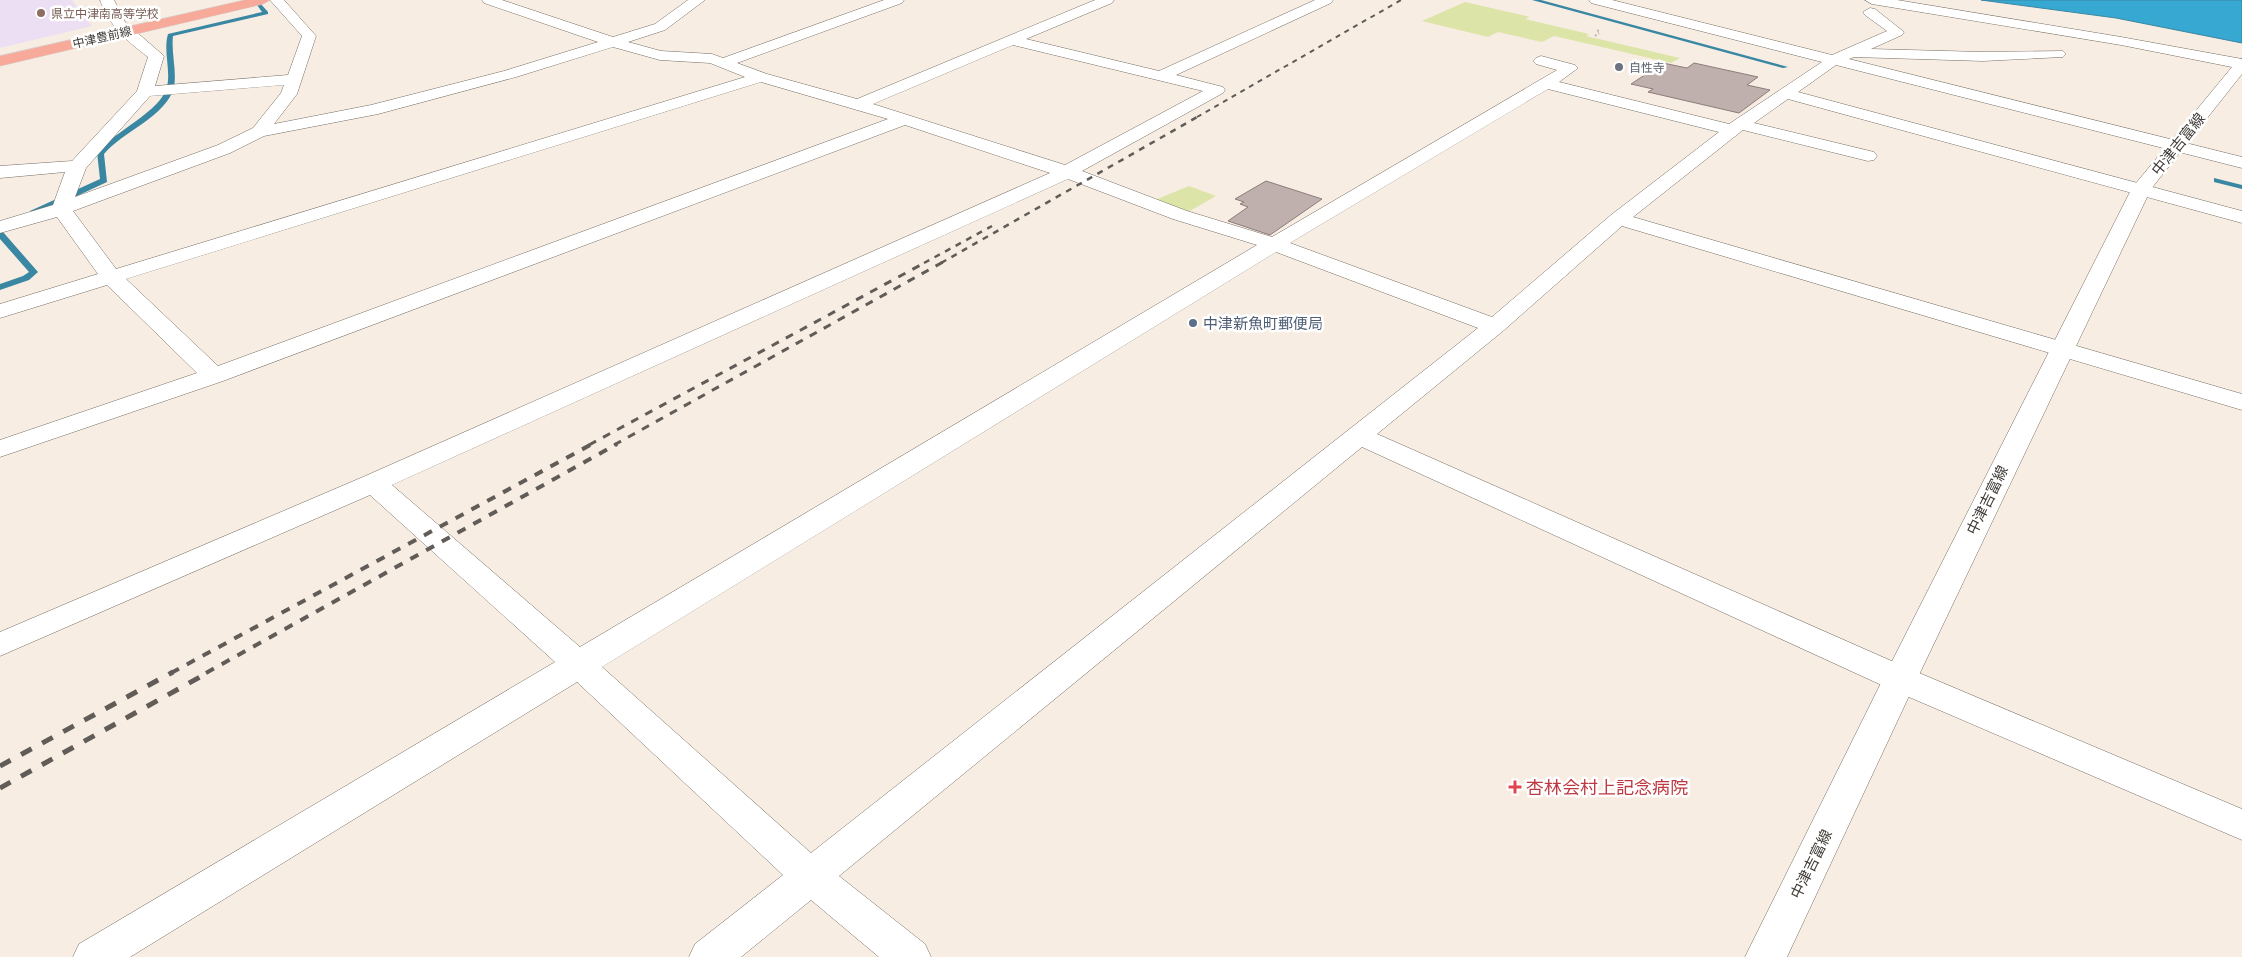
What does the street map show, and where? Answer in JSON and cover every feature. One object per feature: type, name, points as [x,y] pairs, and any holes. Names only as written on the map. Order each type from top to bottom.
[{"type":"main road","name":"中津豊前線","points":[[0,61],[263,0]]},
{"type":"street","points":[[61,209],[77,166],[145,92],[156,56],[125,32],[111,14],[107,0]]},
{"type":"street","points":[[260,132],[289,94],[309,36],[277,0]]},
{"type":"street","points":[[489,0],[613,42],[660,55],[712,59],[761,77],[905,119],[1067,172],[1180,215],[1274,244],[1495,326]]},
{"type":"street","points":[[0,227],[61,209],[224,149],[260,132],[372,110],[510,74],[613,42],[669,23],[677,18],[682,10],[698,0]]},
{"type":"street","points":[[722,63],[897,0]]},
{"type":"street","points":[[858,104],[1107,0]]},
{"type":"street","points":[[1162,76],[1326,0]]},
{"type":"street","points":[[1596,0],[2242,163]]},
{"type":"street","points":[[849,2],[875,7]]},
{"type":"street","points":[[710,957],[1357,435],[1495,326],[1618,219],[1736,127],[1834,60],[1897,32],[1871,6]]},
{"type":"street","points":[[1871,6],[2121,41],[2242,64]]},
{"type":"street","points":[[0,645],[373,483],[1067,172],[1217,90],[1011,40]]},
{"type":"street","points":[[1851,52],[1963,57],[2058,54]]},
{"type":"street","points":[[94,957],[1274,244],[1570,68],[1541,61]]},
{"type":"street","name":"中津吉富線","points":[[1766,957],[2061,349],[2142,188],[2242,64]]},
{"type":"street","points":[[0,311],[761,77]]},
{"type":"street","points":[[145,92],[295,79]]},
{"type":"street","points":[[1546,84],[1868,156]]},
{"type":"street","points":[[1784,93],[2142,188],[2242,217]]},
{"type":"street","points":[[0,449],[214,376],[905,119]]},
{"type":"street","points":[[0,172],[77,166]]},
{"type":"street","points":[[61,209],[111,277],[214,376]]},
{"type":"street","points":[[1618,219],[2242,402]]},
{"type":"street","points":[[1357,435],[1900,679],[2242,825]]},
{"type":"street","points":[[373,483],[579,665],[810,876],[910,957]]},
{"type":"path","points":[[1595,36],[1599,31]]},
{"type":"shaded area","name":"県立中津南高等学校","points":[[0,0],[72,0],[92,26],[0,48]]},
{"type":"green space","points":[[1465,2],[1530,17],[1525,19],[1589,34],[1586,36],[1680,58],[1671,63],[1554,36],[1542,42],[1498,32],[1488,37],[1422,21]]},
{"type":"green space","points":[[1189,186],[1216,196],[1188,212],[1155,200]]},
{"type":"water","points":[[1981,0],[2242,0],[2242,43],[2116,18]]},
{"type":"building","points":[[1663,63],[1687,68],[1694,63],[1758,77],[1747,85],[1770,90],[1739,113],[1648,92],[1653,89],[1631,84]]},
{"type":"building","points":[[1266,181],[1322,199],[1270,235],[1228,221],[1248,207],[1240,204],[1244,202],[1235,199]]},
{"type":"waterway","points":[[1535,0],[1785,67]]},
{"type":"waterway","points":[[33,213],[104,180],[100,154],[116,137],[149,114],[166,98],[171,82],[170,35],[266,13],[260,5]]},
{"type":"waterway","points":[[2217,180],[2242,187]]},
{"type":"waterway","points":[[0,234],[34,272],[26,278],[0,287]]},
{"type":"railway","points":[[1197,117],[1401,0]]},
{"type":"railway","points":[[941,263],[1199,116]]},
{"type":"railway","points":[[924,263],[992,226]]},
{"type":"railway","points":[[589,445],[926,262]]},
{"type":"railway","points":[[614,445],[943,262]]},
{"type":"railway","points":[[171,673],[592,444]]},
{"type":"railway","points":[[206,673],[617,444]]},
{"type":"railway","points":[[0,766],[173,672]]},
{"type":"railway","points":[[0,788],[209,672]]},
{"type":"place","name":"県立中津南高等学校","points":[[41,13]]},
{"type":"place","name":"自性寺","points":[[1619,67]]},
{"type":"place","name":"中津新魚町郵便局","points":[[1193,323]]},
{"type":"place","name":"杏林会村上記念病院","points":[[1515,787]]}]
